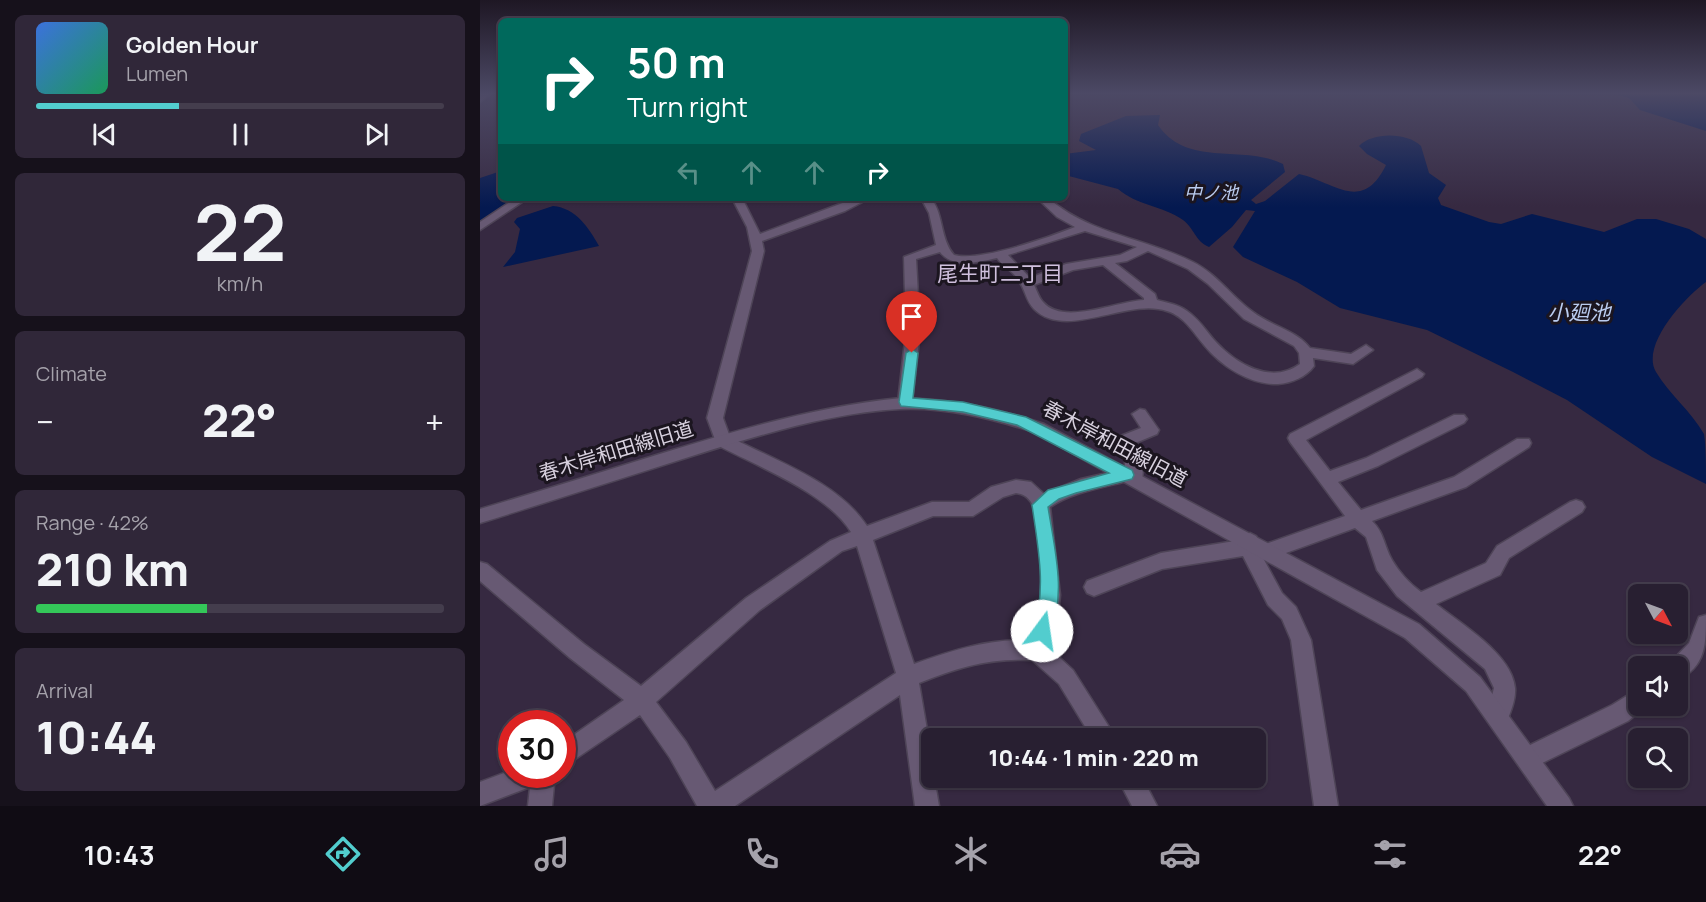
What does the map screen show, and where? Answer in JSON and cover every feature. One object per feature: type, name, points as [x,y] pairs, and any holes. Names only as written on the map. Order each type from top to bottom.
[{"type":"street","points":[[480,227],[519,201]]},
{"type":"street","points":[[738,201],[753,227],[758,251],[715,418],[723,441],[829,496],[850,515],[862,534],[908,677],[927,806]]},
{"type":"street","points":[[756,239],[858,201]]},
{"type":"street","points":[[928,201],[936,215],[943,247],[950,258],[958,260],[1002,255],[1083,227]]},
{"type":"street","points":[[1002,255],[1004,261],[1022,275],[1040,308],[1051,314],[1064,317],[1083,316],[1132,303],[1150,302],[1180,310],[1190,316],[1216,349],[1256,376],[1278,380],[1298,374],[1307,366],[1306,352],[1299,343],[1249,316],[1212,281],[1192,266],[1146,247],[1083,227],[1062,215],[1046,201]]},
{"type":"street","points":[[905,402],[913,332],[910,257],[943,247]]},
{"type":"street","points":[[1026,284],[1070,267],[1107,262],[1146,247]]},
{"type":"street","points":[[1107,262],[1151,297],[1150,302]]},
{"type":"street","points":[[1306,352],[1353,359],[1366,350]]},
{"type":"street","points":[[1417,374],[1296,438],[1358,520],[1373,533],[1384,564],[1404,591],[1492,662],[1502,675],[1506,694],[1498,716]]},
{"type":"street","name":"春木岸和田線旧道","points":[[480,516],[816,414],[905,402],[963,407],[1021,421],[1130,477],[1249,544],[1269,551],[1412,631],[1473,684],[1561,806]]},
{"type":"street","points":[[1040,505],[1054,495],[1074,487],[1130,477],[1133,461],[1124,441],[1151,430],[1140,414]]},
{"type":"street","points":[[1327,479],[1372,462],[1459,419]]},
{"type":"street","points":[[1269,551],[1460,482],[1523,443]]},
{"type":"street","points":[[576,747],[642,700],[753,604],[836,546],[932,508],[973,509],[992,492],[1010,486],[1026,489],[1038,498],[1040,505],[1051,586],[1048,611],[1036,650]]},
{"type":"street","points":[[1418,603],[1493,569],[1503,552],[1576,507]]},
{"type":"street","points":[[1094,587],[1161,561],[1249,544],[1275,599],[1289,613],[1301,640],[1326,806]]},
{"type":"street","points":[[480,570],[577,651],[642,700],[678,750],[712,806],[908,677],[960,657],[1003,649],[1036,650],[1066,676],[1099,728]]},
{"type":"street","points":[[1688,662],[1702,642],[1706,624]]},
{"type":"street","points":[[1528,758],[1628,707]]},
{"type":"street","points":[[480,794],[498,787]]},
{"type":"street","points":[[540,806],[542,788]]},
{"type":"street","points":[[1135,788],[1145,806]]},
{"type":"water","name":"小廻池","points":[[1087,132],[1164,132],[1184,146],[1200,151],[1267,158],[1283,164],[1285,172],[1251,200],[1256,204],[1265,201],[1299,174],[1347,191],[1367,188],[1377,180],[1386,165],[1367,154],[1359,146],[1372,138],[1399,136],[1415,141],[1421,146],[1429,173],[1446,185],[1438,198],[1441,205],[1489,222],[1501,224],[1532,214],[1604,232],[1637,219],[1656,219],[1689,229],[1706,239],[1706,282],[1688,298],[1668,322],[1654,349],[1653,361],[1661,380],[1704,434],[1706,484],[1652,457],[1567,400],[1513,372],[1427,330],[1340,308],[1297,282],[1243,257],[1233,247],[1255,211],[1246,210],[1232,227],[1209,247],[1201,241],[1187,223],[1175,215],[1133,199],[1118,189],[1068,176],[1068,154],[1096,150],[1079,141],[1081,134]]},
{"type":"water","points":[[498,172],[498,201],[514,201],[480,222],[480,178]]},
{"type":"water","points":[[553,206],[568,211],[581,220],[599,246],[503,267],[515,252],[520,229],[514,222],[517,218]]},
{"type":"district","name":"尾生町二丁目","points":[[1000,274]]},
{"type":"route","points":[[912,353],[905,402],[963,407],[1021,421],[1039,428],[1126,475],[1074,487],[1054,495],[1040,505],[1043,513],[1051,586],[1048,611],[1042,631]]},
{"type":"water label","name":"中ノ池","points":[[1211,193]]}]
